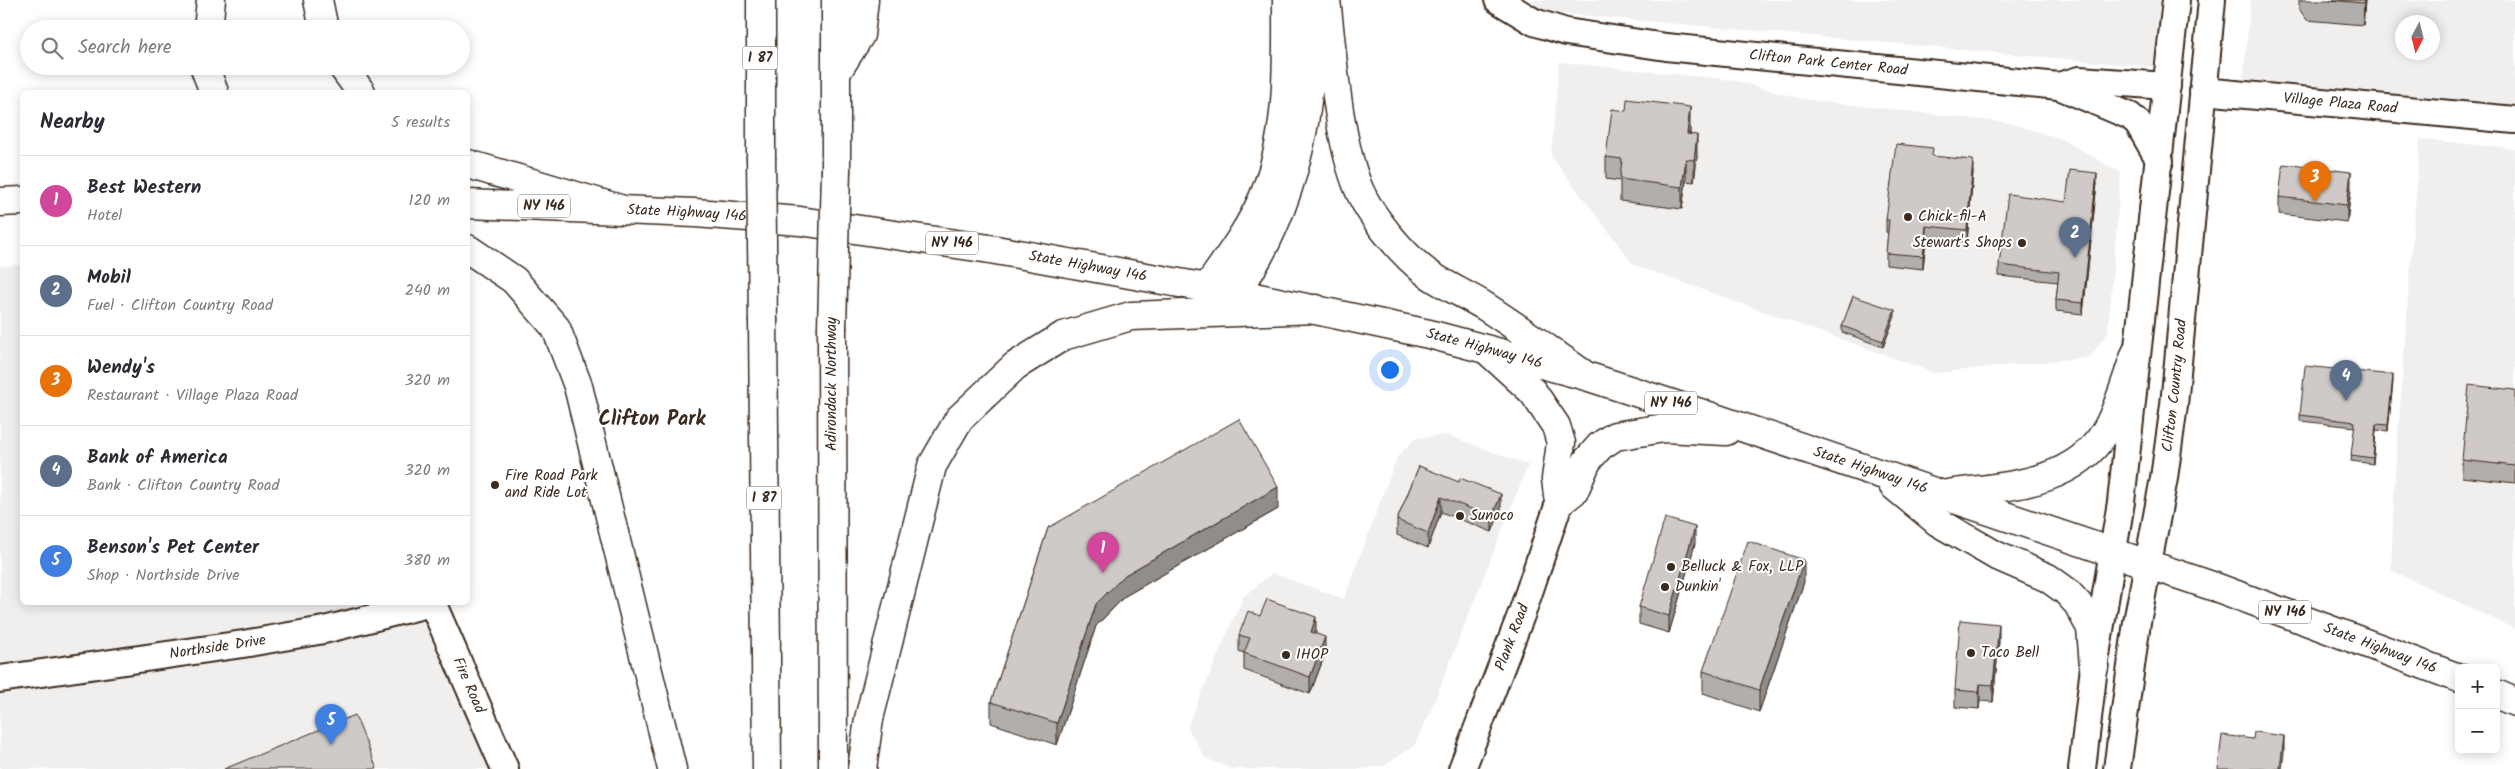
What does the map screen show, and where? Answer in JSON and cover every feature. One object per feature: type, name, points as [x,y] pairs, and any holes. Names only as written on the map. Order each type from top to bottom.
[{"type":"main road","points":[[209,20],[211,0]]},
{"type":"main road","points":[[318,0],[322,20]]},
{"type":"main road","points":[[748,0],[760,116]]},
{"type":"main road","name":"I 87","points":[[761,0],[760,116],[767,769]]},
{"type":"main road","name":"Adirondack Northway","points":[[833,769],[832,329],[836,170],[836,0]]},
{"type":"main road","points":[[836,74],[860,35],[864,0]]},
{"type":"main road","points":[[1206,288],[1247,227],[1263,199],[1275,166],[1283,127],[1287,81],[1287,0]]},
{"type":"main road","points":[[1235,292],[1253,267],[1266,242],[1292,170],[1304,127],[1309,79],[1308,0]]},
{"type":"main road","points":[[1326,0],[1340,111],[1350,159],[1358,188],[1375,217],[1427,273],[1485,307],[1586,376]]},
{"type":"main road","points":[[200,90],[203,75]]},
{"type":"main road","points":[[207,75],[213,90]]},
{"type":"main road","points":[[349,75],[360,90]]},
{"type":"main road","points":[[470,165],[620,209]]},
{"type":"main road","points":[[0,202],[20,202]]},
{"type":"main road","name":"State Highway 146","points":[[470,204],[620,209],[800,221],[990,249],[1235,292],[1484,348],[1586,376],[2218,588],[2455,677]]},
{"type":"main road","points":[[470,250],[514,280],[556,328],[578,386],[672,769]]},
{"type":"main road","points":[[862,769],[869,719],[932,466],[959,419],[1015,366],[1063,336],[1131,316],[1316,309]]},
{"type":"main road","points":[[1484,348],[1533,392],[1556,426],[1561,443],[1556,479],[1559,503]]},
{"type":"main road","points":[[1942,495],[2035,480],[2057,474],[2080,461],[2106,431],[2136,353]]},
{"type":"main road","points":[[1559,503],[1574,491],[1587,461],[1600,446],[1615,436],[1664,428],[1755,433]]},
{"type":"main road","points":[[1882,476],[1938,522],[1995,555],[2048,578],[2066,591],[2078,604],[2091,628],[2094,667]]},
{"type":"main road","points":[[2500,696],[2515,702]]},
{"type":"street","name":"Clifton Park Center Road","points":[[1498,0],[1534,22],[1566,32],[1666,47],[2059,86],[2079,80],[2167,86]]},
{"type":"street","points":[[2082,769],[2094,667],[2121,502],[2136,353],[2160,161],[2176,0]]},
{"type":"street","name":"Clifton Country Road","points":[[2117,769],[2137,622],[2164,478],[2174,405],[2212,0]]},
{"type":"street","points":[[2059,86],[2130,116],[2138,123],[2160,161]]},
{"type":"street","points":[[2167,86],[2177,94],[2183,108],[2185,134],[2194,178]]},
{"type":"street","name":"Village Plaza Road","points":[[2203,91],[2515,120]]},
{"type":"street","name":"Plank Road","points":[[1462,769],[1527,602],[1559,503]]},
{"type":"street","name":"Northside Drive","points":[[0,679],[218,648],[324,630],[424,605]]},
{"type":"street","name":"Fire Road","points":[[433,605],[505,769]]},
{"type":"shaded area","points":[[1528,0],[2161,0],[2153,67],[1544,12]]},
{"type":"shaded area","points":[[2251,0],[2515,0],[2515,105],[2243,79]]},
{"type":"shaded area","points":[[1559,62],[1732,80],[1802,99],[2010,123],[2062,139],[2121,173],[2108,332],[2090,357],[1935,373],[1634,265],[1551,156]]},
{"type":"shaded area","points":[[2420,139],[2515,149],[2515,629],[2391,570],[2395,474]]},
{"type":"shaded area","points":[[20,265],[20,605],[417,605],[466,707],[491,769],[0,769],[0,266]]},
{"type":"shaded area","points":[[1447,435],[1528,465],[1429,715],[1414,746],[1384,766],[1360,769],[1231,769],[1205,758],[1187,727],[1243,597],[1272,573],[1344,599],[1397,457],[1416,438]]},
{"type":"building","points":[[2330,0],[2364,0],[2363,3]]},
{"type":"building","points":[[1627,99],[1690,107],[1687,134],[1697,135],[1694,160],[1686,159],[1682,187],[1620,179],[1622,159],[1606,157],[1612,109],[1626,111]]},
{"type":"building","points":[[1896,144],[1933,148],[1932,156],[1973,160],[1967,230],[1926,226],[1923,256],[1886,253],[1889,220],[1886,220]]},
{"type":"building","points":[[2283,164],[2351,172],[2347,205],[2279,197]]},
{"type":"building","points":[[2070,170],[2097,173],[2083,303],[2056,300],[2059,272],[1999,265],[2008,194],[2066,202]]},
{"type":"building","points":[[1853,296],[1895,310],[1883,341],[1842,326]]},
{"type":"building","points":[[2305,366],[2393,375],[2388,425],[2376,424],[2373,458],[2351,455],[2355,422],[2300,415]]},
{"type":"building","points":[[2469,385],[2515,390],[2515,466],[2462,460]]},
{"type":"building","points":[[1239,419],[1278,487],[1125,575],[1096,604],[1057,723],[991,702],[1048,528]]},
{"type":"building","points":[[1419,466],[1459,482],[1460,478],[1501,494],[1492,517],[1441,497],[1428,533],[1397,520]]},
{"type":"building","points":[[1665,518],[1695,527],[1669,616],[1639,607]]},
{"type":"building","points":[[1748,541],[1804,560],[1759,690],[1703,671]]},
{"type":"building","name":"IHOP","points":[[1267,599],[1316,617],[1311,632],[1325,637],[1310,677],[1244,653],[1250,638],[1239,635],[1248,611],[1260,616]]},
{"type":"building","points":[[1960,620],[1999,624],[1993,685],[1980,684],[1979,692],[1955,690]]},
{"type":"building","points":[[355,715],[377,769],[224,769]]},
{"type":"building","points":[[2254,732],[2284,736],[2280,769],[2218,769],[2222,735],[2253,739]]},
{"type":"place","name":"Wendy's","points":[[2315,202]]},
{"type":"place","name":"Chick-fil-A","points":[[1908,217]]},
{"type":"place","name":"Stewart's Shops","points":[[2022,243]]},
{"type":"place","name":"Mobil","points":[[2075,258]]},
{"type":"place","name":"Bank of America","points":[[2346,401]]},
{"type":"place","name":"Fire Road Park and Ride Lot","points":[[495,485]]},
{"type":"place","name":"Sunoco","points":[[1460,516]]},
{"type":"place","name":"Belluck & Fox, LLP","points":[[1671,567]]},
{"type":"place","name":"Best Western","points":[[1103,573]]},
{"type":"place","name":"Dunkin'","points":[[1665,587]]},
{"type":"place","name":"Taco Bell","points":[[1971,653]]},
{"type":"place","name":"IHOP","points":[[1286,655]]},
{"type":"place","name":"Benson's Pet Center","points":[[331,745]]},
{"type":"district","name":"Clifton Park","points":[[652,420]]}]
